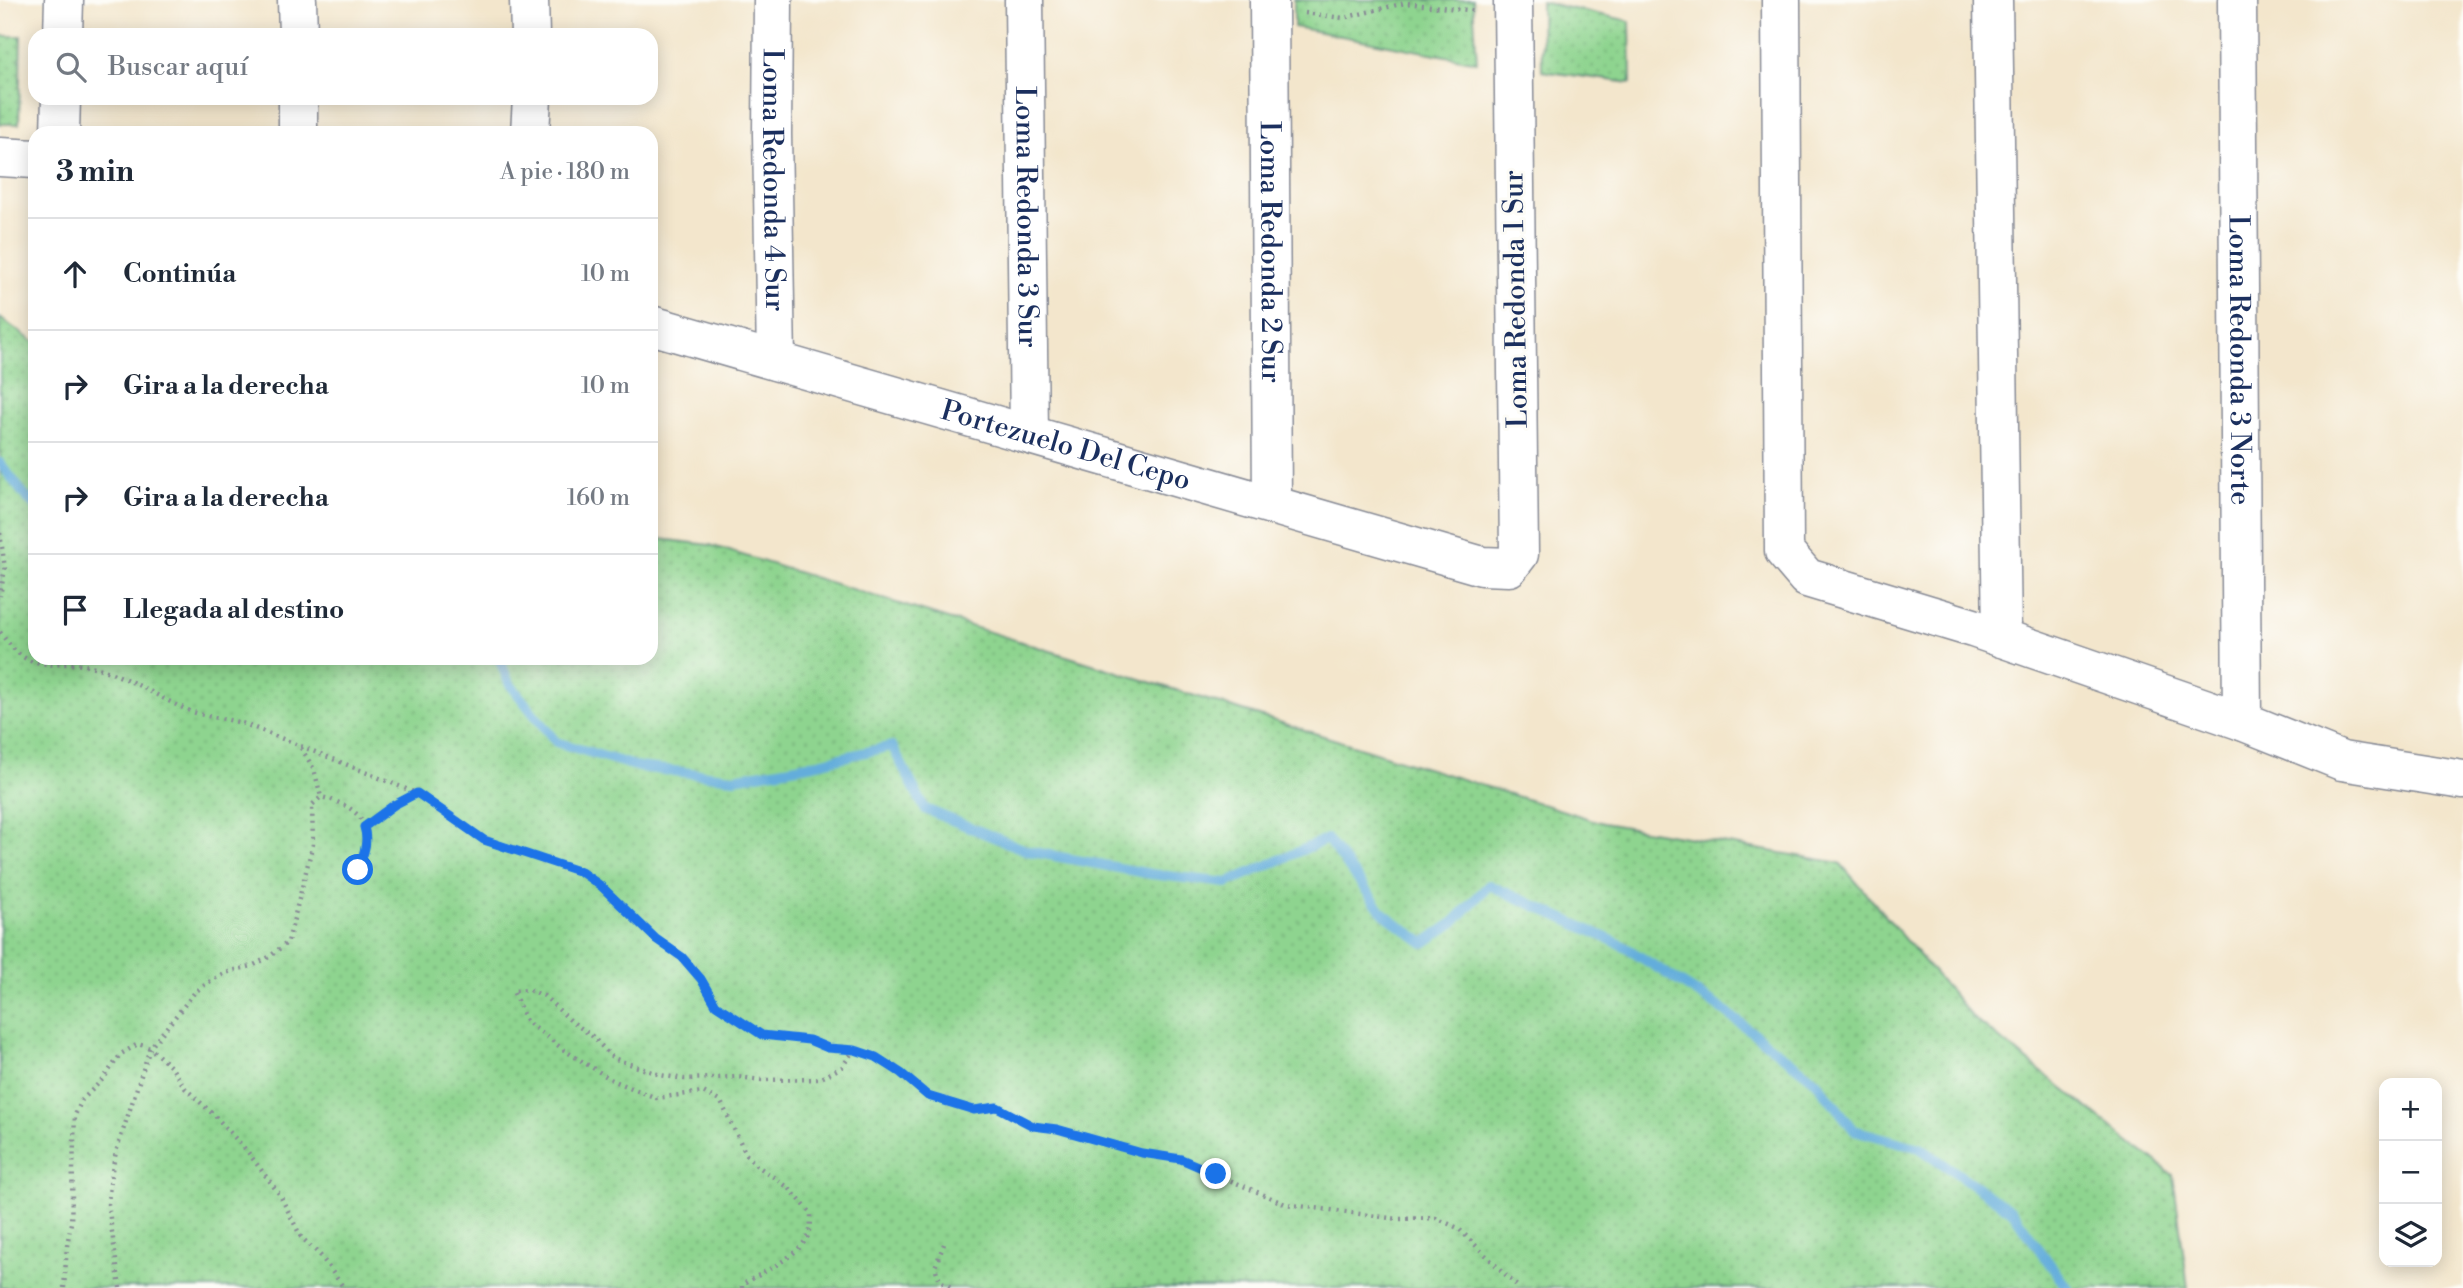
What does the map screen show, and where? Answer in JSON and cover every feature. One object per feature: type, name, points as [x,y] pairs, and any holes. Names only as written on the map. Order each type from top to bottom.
[{"type":"street","points":[[63,28],[64,0]]},
{"type":"street","points":[[297,0],[298,28]]},
{"type":"street","points":[[530,0],[530,28]]},
{"type":"street","name":"Loma Redonda 4 Sur","points":[[773,0],[772,134],[776,361]]},
{"type":"street","name":"Loma Redonda 3 Sur","points":[[1024,0],[1029,434]]},
{"type":"street","points":[[1781,0],[1784,551],[1807,578],[2002,638],[2242,720],[2342,761],[2463,780]]},
{"type":"street","points":[[1993,0],[2002,638]]},
{"type":"street","name":"Loma Redonda 3 Norte","points":[[2237,0],[2242,720]]},
{"type":"street","name":"Loma Redonda 2 Sur","points":[[1269,4],[1272,505]]},
{"type":"street","name":"Loma Redonda 1 Sur","points":[[1482,566],[1509,567],[1519,554],[1513,7]]},
{"type":"street","points":[[60,126],[61,105]]},
{"type":"street","points":[[298,105],[298,126]]},
{"type":"street","points":[[530,126],[532,105]]},
{"type":"street","points":[[0,157],[28,159]]},
{"type":"street","name":"Portezuelo Del Cepo","points":[[658,327],[1482,566]]},
{"type":"path","points":[[1269,4],[1343,18],[1405,3],[1513,7]]},
{"type":"path","points":[[0,533],[5,568],[0,596]]},
{"type":"path","points":[[0,632],[13,651],[28,660]]},
{"type":"path","points":[[47,665],[88,665],[109,671],[194,712],[244,723],[417,793],[484,840],[581,872],[601,886],[656,939],[682,957],[701,979],[716,1005],[762,1035],[809,1040],[828,1048],[855,1050],[884,1062],[928,1096],[974,1110],[997,1107],[1033,1126],[1057,1129],[1142,1153],[1181,1159],[1285,1204],[1398,1219],[1436,1217],[1458,1228],[1519,1288]]},
{"type":"path","points":[[301,747],[314,769],[321,797]]},
{"type":"path","points":[[364,827],[394,805],[417,793]]},
{"type":"path","points":[[321,797],[340,801],[355,810],[364,827],[366,850],[358,870]]},
{"type":"path","points":[[120,1288],[108,1204],[111,1175],[150,1048],[195,992],[231,971],[252,967],[288,942],[313,844],[312,805],[321,797]]},
{"type":"path","points":[[742,1288],[801,1246],[810,1232],[811,1213],[789,1188],[756,1165],[746,1154],[721,1102],[703,1092],[656,1098],[612,1080],[526,1021],[513,991],[529,990],[544,996],[592,1036],[613,1058],[660,1075],[684,1079],[819,1079],[842,1067],[855,1050]]},
{"type":"path","points":[[64,1288],[71,1223],[75,1115],[82,1100],[103,1079],[121,1054],[138,1044],[150,1048],[172,1068],[185,1088],[247,1151],[280,1195],[301,1237],[320,1255],[344,1288]]},
{"type":"path","points":[[944,1244],[935,1267],[940,1282],[953,1288]]},
{"type":"green space","points":[[1294,0],[1473,0],[1477,62],[1294,27]]},
{"type":"green space","points":[[1541,2],[1630,21],[1631,83],[1542,71]]},
{"type":"green space","points":[[0,36],[21,36],[19,124],[0,124]]},
{"type":"green space","points":[[0,318],[28,338],[28,665],[658,665],[658,539],[710,545],[1603,823],[1840,863],[1973,1018],[2173,1175],[2188,1288],[0,1288]]},
{"type":"waterway","points":[[0,463],[28,499]]},
{"type":"waterway","points":[[502,665],[509,683],[556,742],[638,767],[734,778],[814,764],[892,746],[925,809],[1028,851],[1151,874],[1227,883],[1327,839],[1384,914],[1424,943],[1453,923],[1489,885],[1620,944],[1719,1007],[1816,1081],[1854,1130],[1920,1148],[2012,1211],[2067,1288]]},
{"type":"route","points":[[358,870],[366,850],[364,827],[394,805],[417,793],[484,840],[581,872],[601,886],[656,939],[682,957],[701,979],[716,1005],[762,1035],[809,1040],[828,1048],[855,1050],[876,1057],[901,1073],[928,1096],[951,1104],[974,1110],[997,1107],[1033,1126],[1057,1129],[1142,1153],[1181,1159],[1216,1174]]}]
